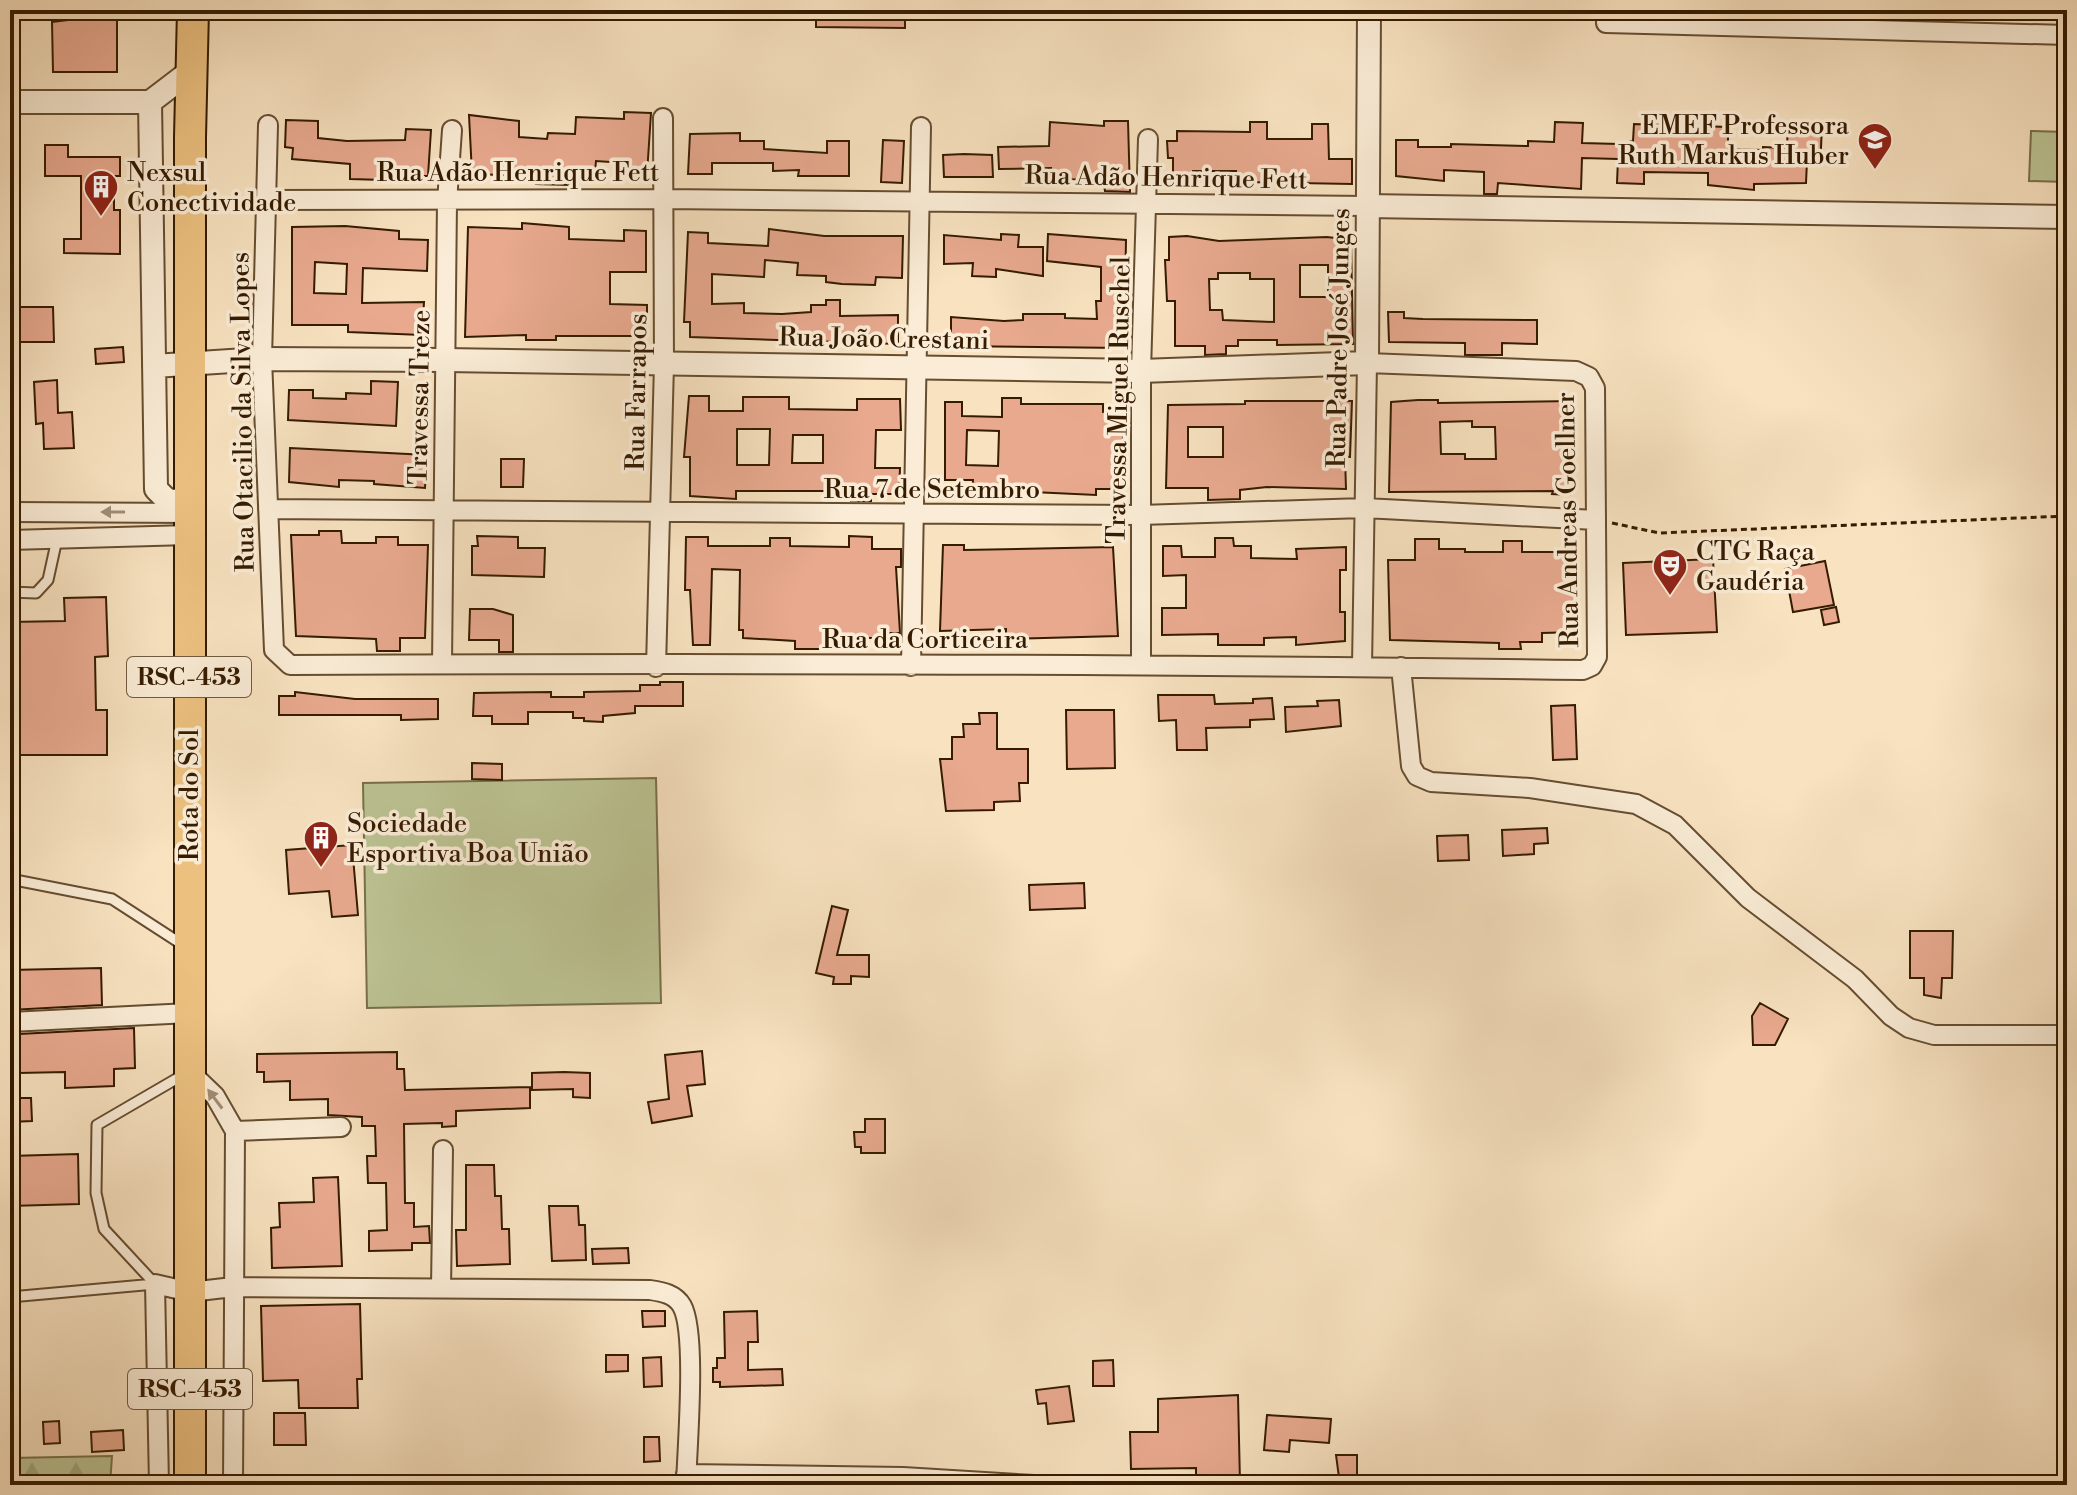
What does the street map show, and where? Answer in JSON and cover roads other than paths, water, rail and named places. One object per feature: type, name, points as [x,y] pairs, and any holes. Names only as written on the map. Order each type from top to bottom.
[{"type":"highway","name":"Rota do Sol","points":[[190,1485],[189,949],[175,515],[191,364],[193,10]]},
{"type":"street","name":"Rua Padre José Junges","points":[[1362,666],[1369,10]]},
{"type":"street","points":[[1606,17],[2067,35]]},
{"type":"street","points":[[10,102],[150,102],[192,70]]},
{"type":"street","points":[[150,102],[156,489],[175,515]]},
{"type":"street","name":"Rua Farrapos","points":[[656,667],[664,364],[663,118]]},
{"type":"street","name":"Rua Otacilio da Silva Lopes","points":[[268,125],[262,359],[274,650]]},
{"type":"street","points":[[911,666],[921,127]]},
{"type":"street","name":"Travessa Treze","points":[[442,664],[447,202],[452,130]]},
{"type":"street","name":"Travessa Miguel Ruschel","points":[[1141,663],[1141,371],[1148,139]]},
{"type":"street","name":"Rua Adão Henrique Fett","points":[[265,200],[921,201],[2067,217]]},
{"type":"street","name":"Rua João Crestani","points":[[154,366],[262,359],[1141,371],[1367,363],[1576,371]]},
{"type":"street","name":"Rua Andreas Goellner","points":[[1576,371],[1589,377],[1595,388],[1597,657],[1592,666],[1583,670]]},
{"type":"street","name":"Rua 7 de Setembro","points":[[268,509],[1140,515],[1364,508],[1596,520]]},
{"type":"street","points":[[10,512],[175,515]]},
{"type":"street","points":[[10,540],[57,539],[175,515]]},
{"type":"street","name":"Rua da Corticeira","points":[[274,650],[290,665],[656,667],[1141,663],[1583,670]]},
{"type":"street","points":[[1401,667],[1411,766],[1417,776],[1431,782],[1530,788],[1636,804],[1675,825],[1748,898],[1855,979],[1891,1016],[1909,1028],[1934,1035],[2067,1035]]},
{"type":"street","points":[[10,1022],[189,1013]]},
{"type":"street","points":[[190,1072],[215,1096],[235,1131],[233,1485]]},
{"type":"street","points":[[235,1131],[341,1127]]},
{"type":"street","points":[[441,1288],[443,1150]]},
{"type":"street","points":[[159,1485],[155,1284],[190,1292],[233,1287],[669,1293],[682,1306],[688,1331],[686,1480],[903,1477],[1034,1485]]},
{"type":"lane","points":[[10,592],[36,593],[48,580],[57,539]]},
{"type":"lane","points":[[10,879],[112,899],[189,949]]},
{"type":"lane","points":[[155,1284],[104,1229],[96,1193],[97,1125],[190,1072]]},
{"type":"lane","points":[[10,1297],[155,1284]]},
{"type":"place","name":"EMEF Professora Ruth Markus Huber","points":[[1875,171]]},
{"type":"place","name":"Nexsul Conectividade","points":[[101,218]]},
{"type":"place","name":"CTG Raça Gaudéria","points":[[1670,597]]},
{"type":"place","name":"Sociedade Esportiva Boa União","points":[[321,869]]}]
